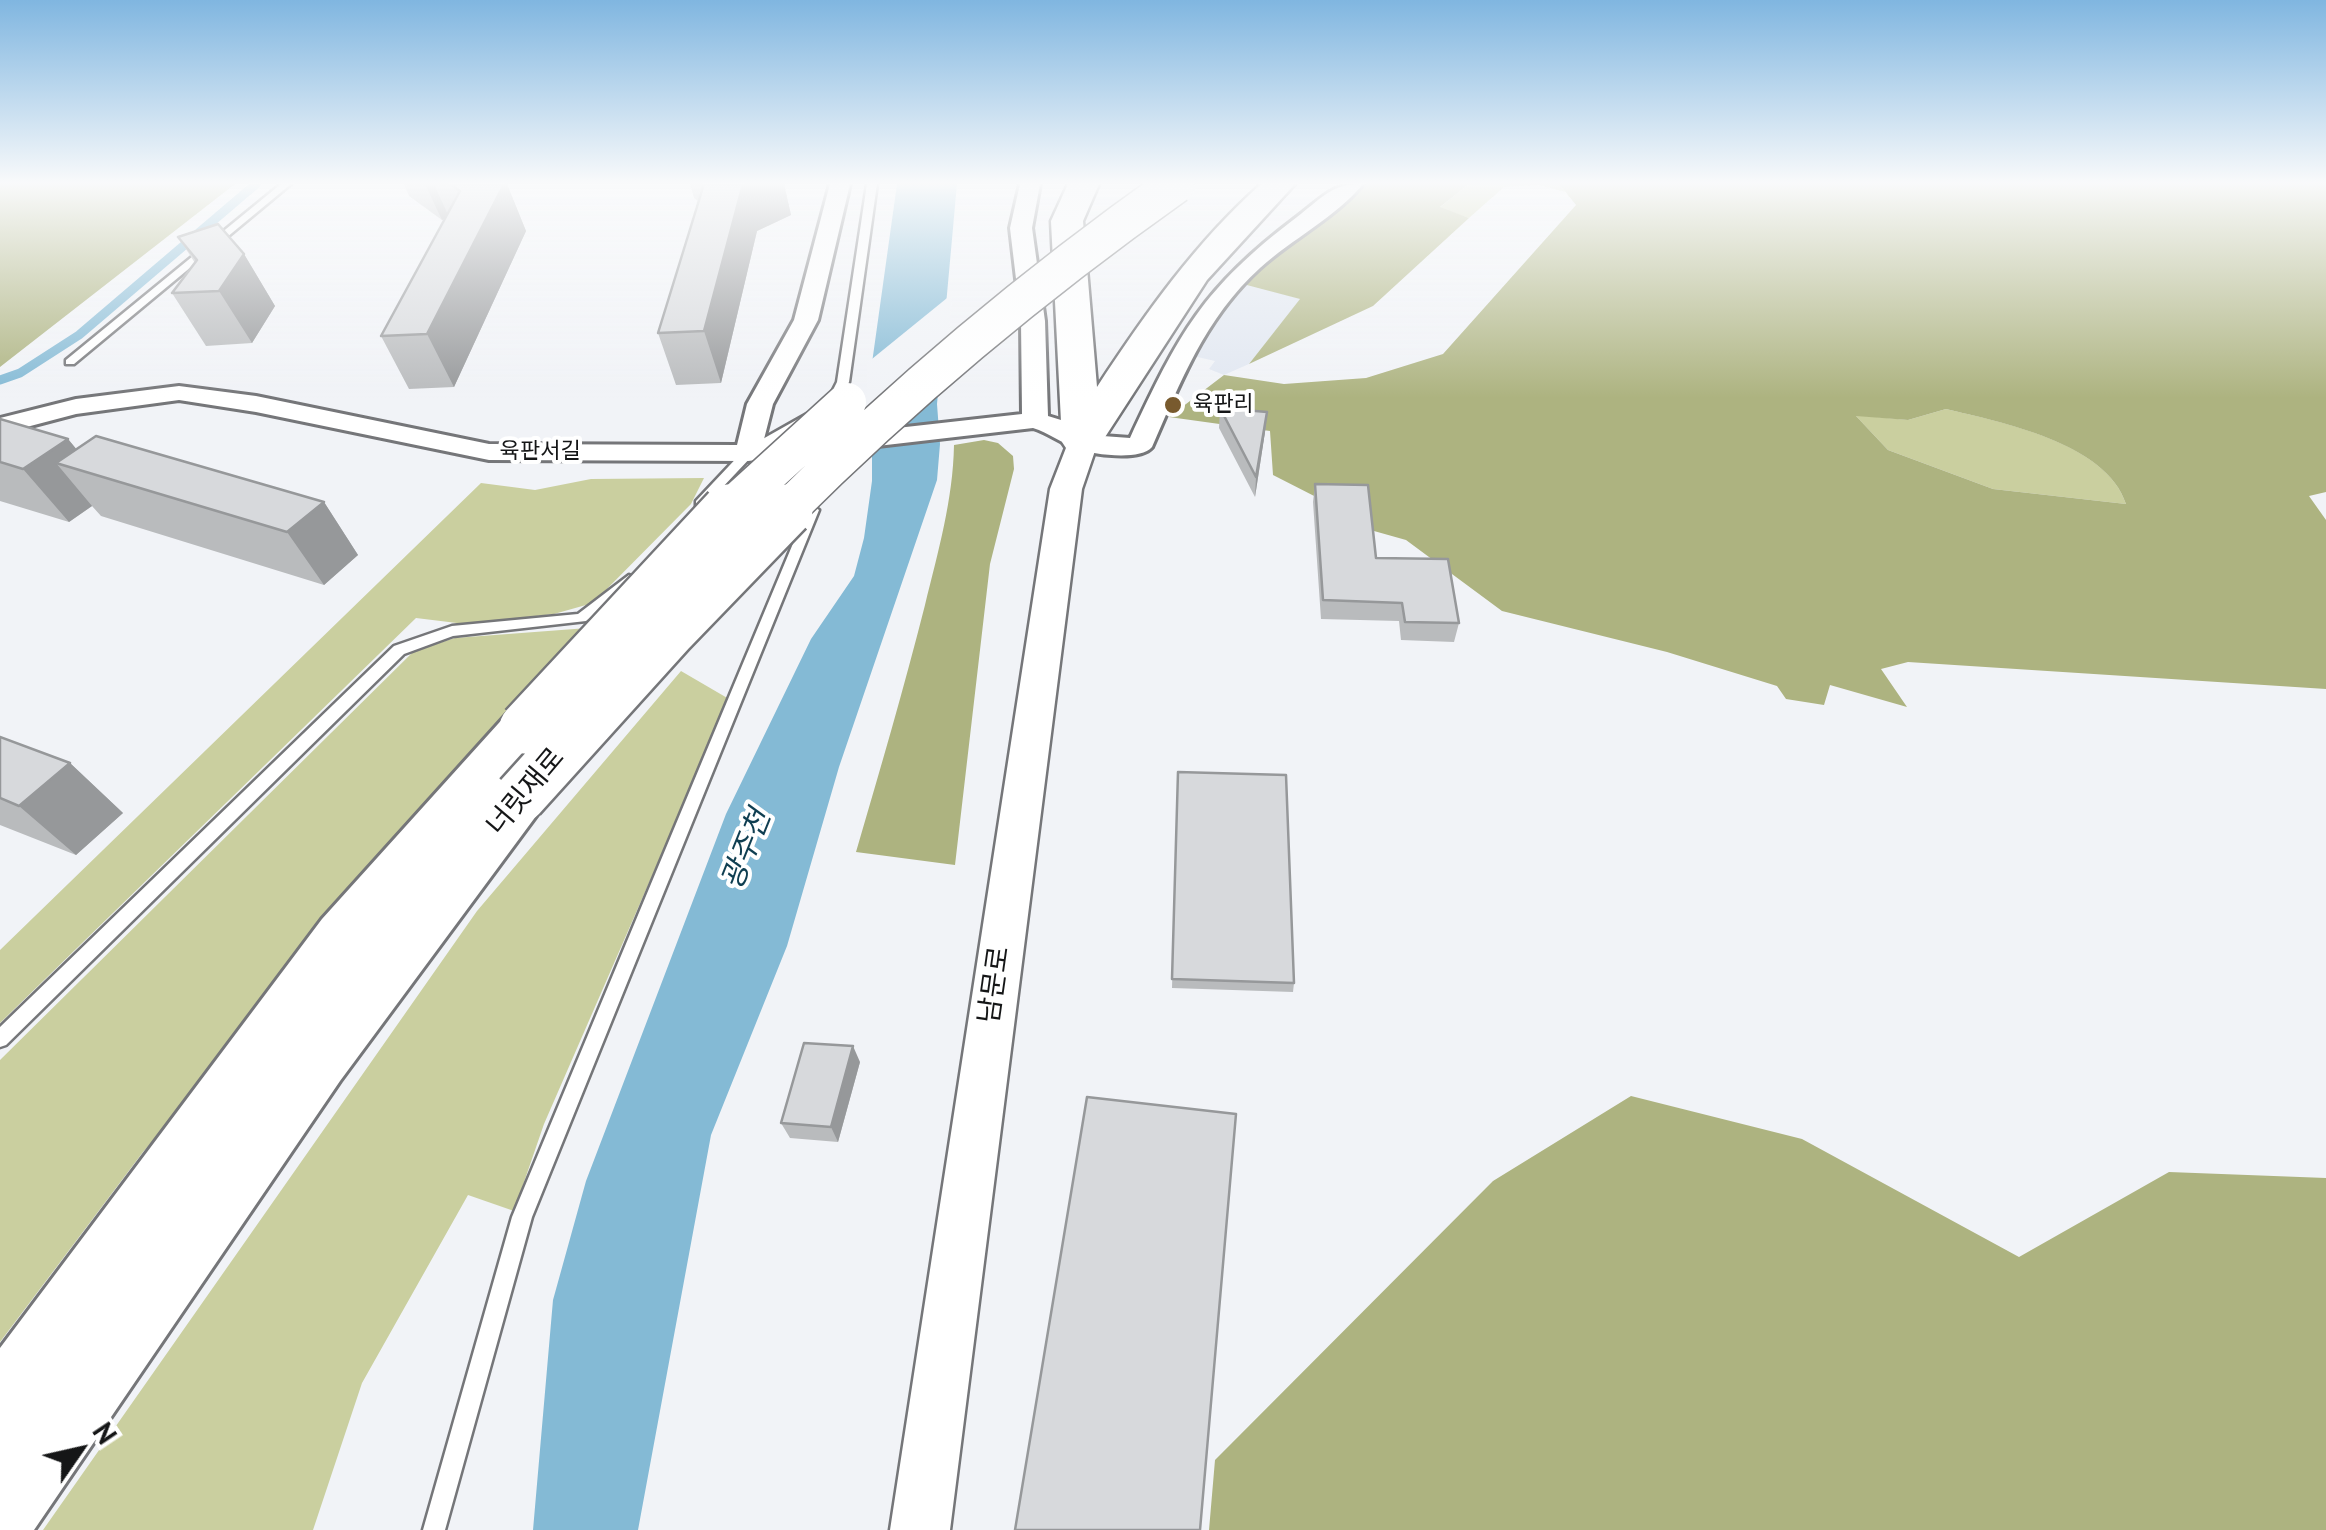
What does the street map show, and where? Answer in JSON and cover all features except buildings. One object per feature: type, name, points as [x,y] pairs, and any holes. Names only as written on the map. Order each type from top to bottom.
[{"type":"highway","name":"너릿재로","points":[[0,1409],[344,937],[525,728],[717,520],[866,385],[1032,255]]},
{"type":"highway","name":"너릿재로","points":[[0,1513],[254,1149],[415,928],[520,797],[670,626],[890,410],[1074,255]]},
{"type":"main road","points":[[1068,255],[1082,442]]},
{"type":"main road","points":[[1082,442],[1172,303],[1210,255]]},
{"type":"street","points":[[748,452],[760,404],[806,320],[822,255]]},
{"type":"street","points":[[1024,255],[1033,321],[1035,420],[1065,430],[1082,442],[1139,447],[1190,341],[1216,300],[1261,255]]},
{"type":"street","name":"육판서길","points":[[0,426],[76,407],[179,394],[256,404],[489,452],[748,452],[1035,420]]},
{"type":"street","name":"남문로","points":[[920,1530],[1066,489],[1082,442]]},
{"type":"lane","points":[[70,362],[199,255]]},
{"type":"lane","points":[[685,520],[748,452],[833,403],[843,382],[862,255]]},
{"type":"lane","points":[[434,1530],[522,1218],[813,508],[748,452]]},
{"type":"lane","points":[[0,1039],[399,650],[452,631],[581,618],[622,588],[647,561]]},
{"type":"shaded area","points":[[1243,283],[1301,299],[1249,364],[1224,375],[1209,369],[1215,361],[1193,356],[1217,309]]},
{"type":"green space","points":[[0,255],[143,255],[0,367]]},
{"type":"green space","points":[[1278,255],[1428,255],[1373,306],[1249,364],[1300,299],[1243,284]]},
{"type":"green space","points":[[1531,255],[2326,255],[2326,492],[2309,496],[2326,520],[2326,689],[1908,662],[1881,669],[1907,707],[1830,685],[1824,705],[1786,699],[1777,686],[1667,652],[1502,611],[1406,540],[1374,531],[1367,501],[1322,500],[1273,475],[1270,431],[1169,417],[1224,375],[1284,384],[1366,378],[1443,354]],"holes":[[[1946,409],[2049,438],[2097,465],[2115,483],[2126,504],[1993,489],[1888,450],[1856,416],[1908,420]]]},
{"type":"green space","points":[[1946,409],[2050,438],[2075,451],[2098,465],[2115,483],[2126,504],[1993,489],[1888,450],[1855,415],[1908,420]]},
{"type":"green space","points":[[984,440],[998,443],[1013,456],[1014,469],[990,564],[955,865],[856,852],[935,565],[948,506],[954,445]]},
{"type":"green space","points":[[704,478],[691,504],[593,603],[554,614],[465,624],[416,618],[0,1023],[0,950],[481,483],[535,490],[591,479]]},
{"type":"green space","points":[[601,627],[143,1152],[0,1342],[0,1060],[414,651],[455,638]]},
{"type":"green space","points":[[681,671],[729,699],[544,1124],[514,1211],[468,1195],[362,1383],[313,1530],[43,1530],[477,911]]},
{"type":"green space","points":[[1631,1096],[1802,1139],[2019,1257],[2169,1172],[2326,1178],[2326,1530],[1209,1530],[1215,1460],[1493,1181]]},
{"type":"water","name":"광주천","points":[[887,255],[951,255],[937,404],[937,480],[839,767],[787,946],[711,1135],[638,1530],[533,1530],[553,1300],[586,1181],[726,814],[811,639],[854,576],[872,481],[872,363]]},
{"type":"pier","points":[[952,294],[944,388],[867,459],[867,363]]},
{"type":"waterway","points":[[0,380],[20,373],[79,335],[172,255]]},
{"type":"place","name":"육판리","points":[[1173,405]]}]
